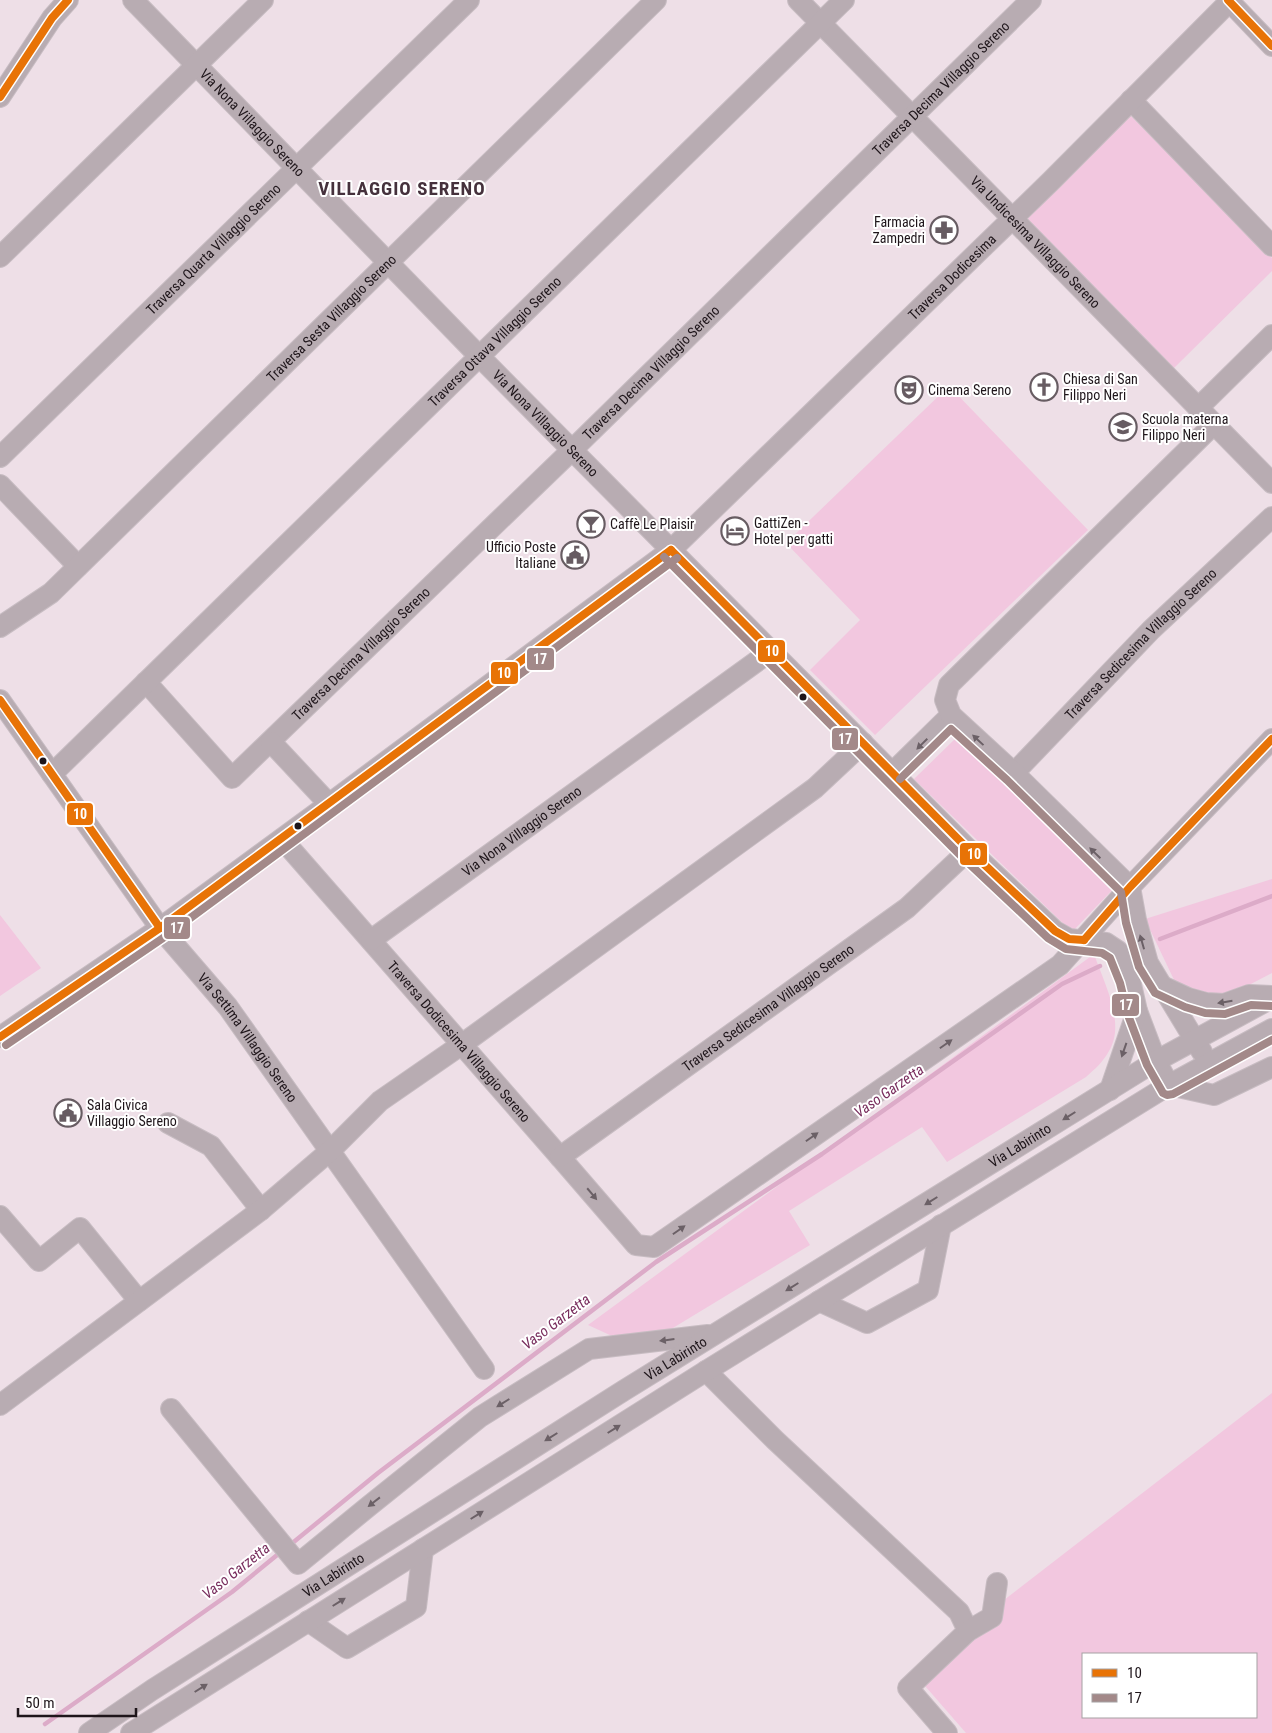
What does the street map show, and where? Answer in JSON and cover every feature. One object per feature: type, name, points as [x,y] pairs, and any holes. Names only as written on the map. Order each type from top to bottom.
[{"type":"street","points":[[0,97],[52,18],[68,0]]},
{"type":"street","name":"Via Nona Villaggio Sereno","points":[[134,0],[479,356],[969,850],[1054,931],[1069,938],[1106,942],[1118,951],[1130,980],[1137,1011],[1156,1062],[1169,1085]]},
{"type":"street","name":"Via Nona Villaggio Sereno","points":[[0,257],[263,0]]},
{"type":"street","name":"Traversa Quarta Villaggio Sereno","points":[[0,457],[468,0]]},
{"type":"street","name":"Traversa Sesta Villaggio Sereno","points":[[0,627],[51,593],[656,0]]},
{"type":"street","name":"Via Undicesima Villaggio Sereno","points":[[798,0],[1272,483]]},
{"type":"street","name":"Traversa Ottava Villaggio Sereno","points":[[52,774],[844,0]]},
{"type":"street","name":"Traversa Decima Villaggio Sereno","points":[[146,682],[232,778],[572,450],[1031,0]]},
{"type":"street","points":[[1230,0],[1272,46]]},
{"type":"street","name":"Traversa Dodicesima","points":[[671,550],[1012,219],[1230,0]]},
{"type":"street","points":[[1131,100],[1272,246]]},
{"type":"street","points":[[1198,408],[1272,335]]},
{"type":"street","points":[[1206,1094],[1209,1063],[1148,963],[1136,920],[1130,887],[1014,774],[950,715],[945,700],[949,685],[1213,425]]},
{"type":"street","points":[[0,485],[78,566]]},
{"type":"street","name":"Traversa Sedicesima Villaggio Sereno","points":[[1014,774],[1151,630],[1272,517]]},
{"type":"street","points":[[0,1037],[160,928],[671,550]]},
{"type":"street","name":"Via Nona Villaggio Sereno","points":[[371,940],[771,651]]},
{"type":"street","name":"Via Settima Villaggio Sereno","points":[[2,709],[52,774],[160,928],[228,1007],[331,1150],[484,1369]]},
{"type":"street","points":[[893,772],[950,715]]},
{"type":"street","points":[[1084,940],[1130,887],[1272,740]]},
{"type":"street","points":[[271,742],[329,804]]},
{"type":"street","points":[[0,1405],[262,1210],[331,1150],[380,1101],[461,1045],[815,788],[863,743]]},
{"type":"street","name":"Traversa Dodicesima Villaggio Sereno","points":[[282,839],[636,1245],[654,1247],[1060,965],[1084,940]]},
{"type":"street","name":"Traversa Sedicesima Villaggio Sereno","points":[[560,1157],[906,908],[969,850]]},
{"type":"street","points":[[1162,986],[1188,998],[1206,1003],[1224,1004],[1249,995],[1272,997]]},
{"type":"street","name":"Via Labirinto","points":[[89,1733],[152,1690],[715,1334],[1156,1062],[1272,997]]},
{"type":"street","points":[[1110,1090],[1137,1011]]},
{"type":"street","name":"Via Labirinto","points":[[131,1733],[941,1225],[1169,1085],[1272,1029]]},
{"type":"street","points":[[1169,1085],[1214,1095],[1270,1070]]},
{"type":"street","points":[[168,1123],[211,1146],[262,1210]]},
{"type":"street","points":[[0,1216],[38,1261],[80,1228],[139,1301]]},
{"type":"street","points":[[819,1301],[868,1323],[928,1290],[941,1225]]},
{"type":"street","points":[[290,1555],[369,1506],[480,1417],[589,1349],[715,1334]]},
{"type":"street","points":[[706,1371],[775,1440],[959,1612],[968,1631]]},
{"type":"street","points":[[171,1408],[290,1555],[295,1599]]},
{"type":"street","points":[[308,1622],[347,1648],[416,1607],[423,1549]]},
{"type":"street","points":[[948,1733],[908,1688],[968,1631],[992,1617],[997,1583]]},
{"type":"shaded area","points":[[1130,115],[1272,258],[1272,271],[1173,369],[1024,221]]},
{"type":"shaded area","points":[[949,386],[1088,530],[875,735],[810,670],[860,620],[786,543]]},
{"type":"shaded area","points":[[957,737],[1117,885],[1072,932],[914,779]]},
{"type":"shaded area","points":[[1272,879],[1272,973],[1222,999],[1176,984],[1145,919]]},
{"type":"shaded area","points":[[0,915],[41,968],[0,996]]},
{"type":"shaded area","points":[[1094,954],[1112,1003],[1115,1028],[1114,1040],[1107,1055],[1086,1077],[947,1162],[922,1127],[789,1211],[810,1245],[658,1337],[625,1342],[588,1325]]},
{"type":"shaded area","points":[[1272,1393],[1272,1733],[966,1733],[912,1671]]},
{"type":"waterway","name":"Vaso Garzetta","points":[[1160,939],[1272,896]]},
{"type":"waterway","name":"Vaso Garzetta","points":[[290,1545],[378,1473],[656,1262],[822,1154],[1062,984],[1100,966]]},
{"type":"waterway","name":"Vaso Garzetta","points":[[45,1724],[232,1592],[282,1551]]},
{"type":"transit line","name":"10","points":[[0,97],[52,18],[68,0]]},
{"type":"transit line","name":"10","points":[[1228,0],[1272,46]]},
{"type":"transit line","name":"10","points":[[671,550],[969,850],[1055,931],[1069,939],[1084,940]]},
{"type":"transit line","name":"10","points":[[0,1037],[160,928],[671,550]]},
{"type":"transit line","name":"17","points":[[664,557],[962,857],[1048,938],[1066,949],[1102,953],[1110,958],[1120,983],[1128,1015],[1147,1065],[1163,1093],[1167,1095],[1173,1094],[1272,1040]]},
{"type":"transit line","name":"17","points":[[6,1045],[166,936],[677,558]]},
{"type":"transit line","name":"10","points":[[0,700],[160,928]]},
{"type":"transit line","name":"17","points":[[900,779],[951,729],[1007,780],[1121,892],[1126,923],[1139,967],[1155,993],[1185,1007],[1205,1013],[1225,1014],[1251,1005],[1272,1006]]},
{"type":"transit line","name":"10","points":[[1084,940],[1130,887],[1272,739]]},
{"type":"place","name":"Farmacia Zampedri","points":[[944,230]]},
{"type":"place","name":"Chiesa di San Filippo Neri","points":[[1044,387]]},
{"type":"place","name":"Cinema Sereno","points":[[909,390]]},
{"type":"place","name":"Scuola materna Filippo Neri","points":[[1123,427]]},
{"type":"place","name":"Caffè Le Plaisir","points":[[591,524]]},
{"type":"place","name":"GattiZen - Hotel per gatti","points":[[735,531]]},
{"type":"place","name":"Ufficio Poste Italiane","points":[[575,555]]},
{"type":"place","name":"Sala Civica Villaggio Sereno","points":[[68,1113]]},
{"type":"district","name":"VILLAGGIO SERENO","points":[[402,188]]}]
